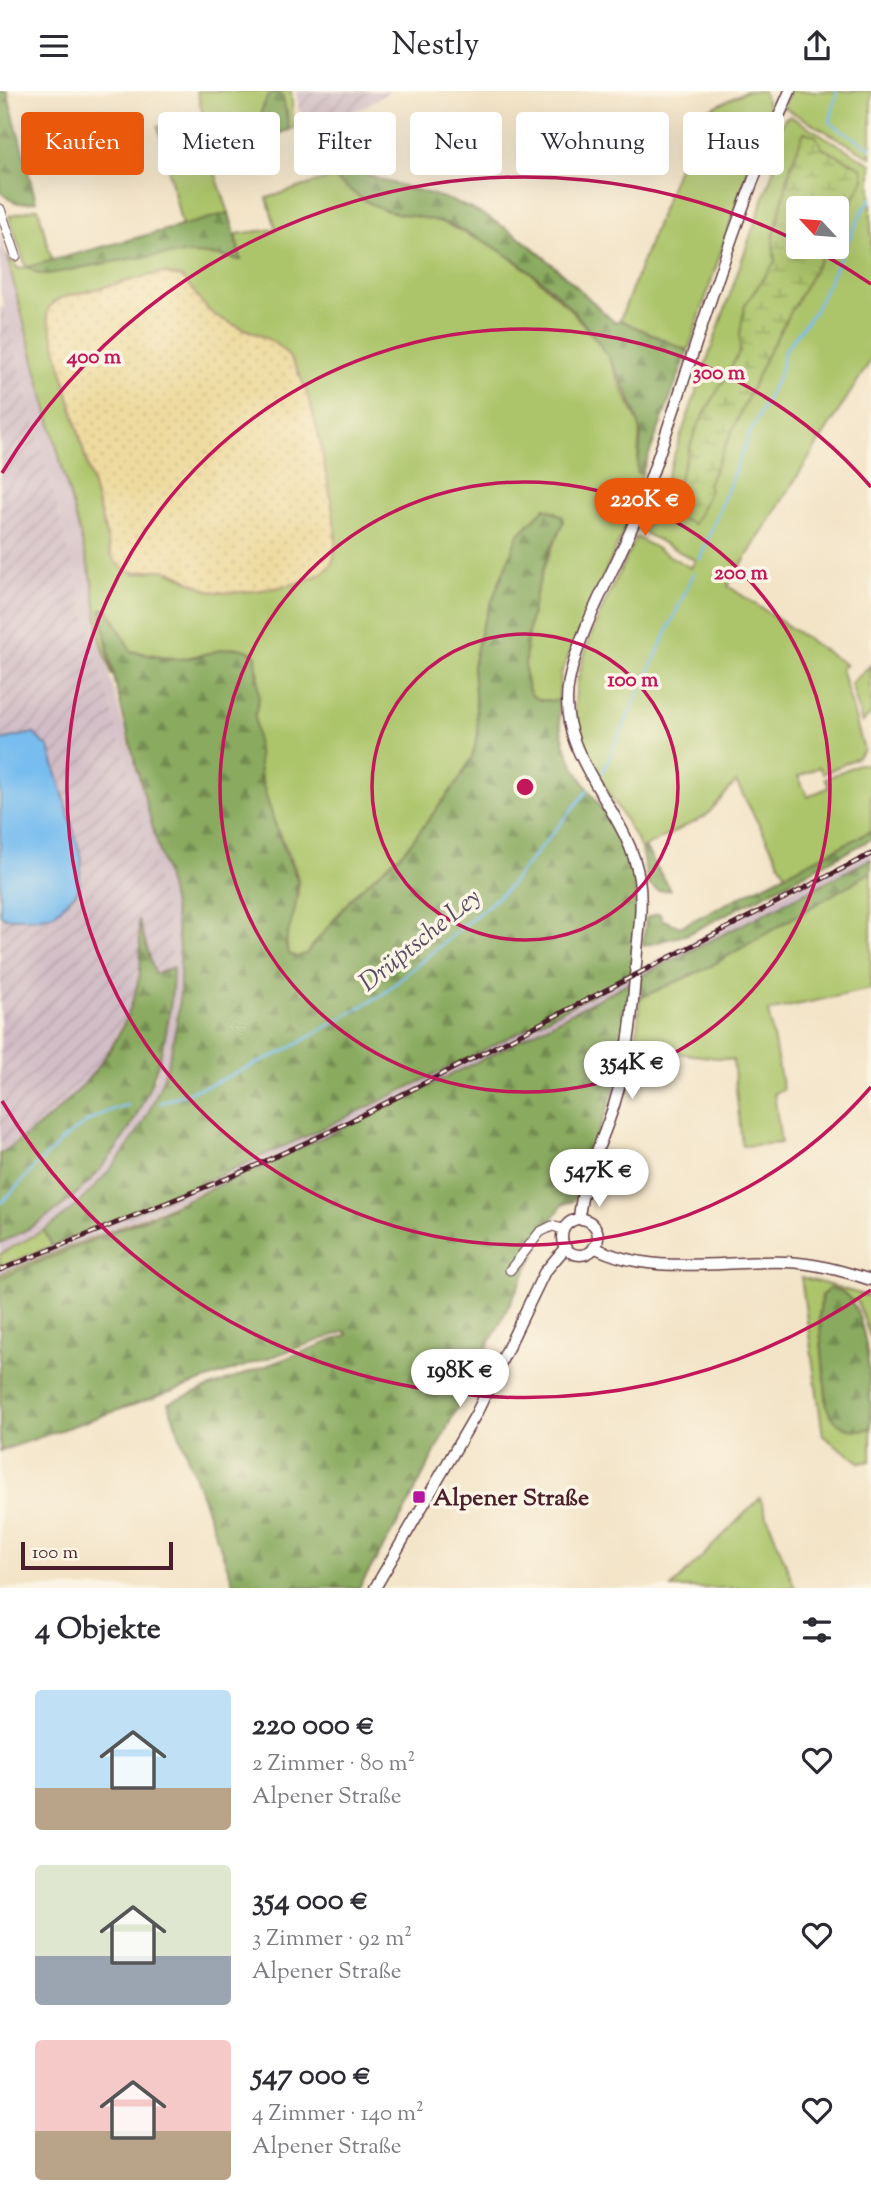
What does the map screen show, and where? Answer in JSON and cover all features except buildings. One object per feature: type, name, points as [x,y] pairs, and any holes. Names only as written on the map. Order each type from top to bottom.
[{"type":"street","points":[[579,1219],[587,1176],[608,1123],[629,1051],[641,900],[632,847],[583,766],[575,746],[566,712],[569,680],[583,639],[639,512],[743,201],[790,91]]},
{"type":"street","points":[[0,209],[16,255]]},
{"type":"street","points":[[579,1219],[594,1226],[598,1236],[594,1247],[580,1255],[565,1248],[562,1239],[564,1229],[570,1222],[579,1219]]},
{"type":"street","points":[[510,1270],[540,1232],[552,1226],[564,1229]]},
{"type":"street","points":[[594,1247],[618,1259],[643,1264],[792,1263],[830,1268],[871,1280]]},
{"type":"street","points":[[375,1588],[476,1414],[544,1273],[565,1248]]},
{"type":"shaded area","points":[[296,91],[390,91],[352,112],[299,112]]},
{"type":"shaded area","points":[[0,231],[92,580],[105,659],[170,894],[177,930],[180,972],[174,1040],[154,1101],[138,1131],[115,1163],[82,1200],[51,1225],[0,1254],[0,1243],[36,1224],[86,1183],[138,1114],[156,1077],[165,1043],[173,967],[168,922],[160,888],[0,291]]},
{"type":"shaded area","points":[[4,307],[160,888],[168,922],[173,967],[155,975],[139,923],[140,976],[127,1015],[102,1062],[70,1101],[0,1154],[0,308]]},
{"type":"shaded area","points":[[871,848],[871,859],[409,1097],[256,1169],[0,1274],[0,1267],[171,1198],[407,1090]]},
{"type":"green space","points":[[0,91],[7,91],[21,144],[21,175],[29,175],[36,201],[16,202],[0,192]]},
{"type":"green space","points":[[197,91],[291,91],[294,128],[289,130],[287,111],[280,114],[202,112]]},
{"type":"green space","points":[[746,91],[763,91],[769,107],[767,112],[704,112]]},
{"type":"green space","points":[[790,91],[871,91],[871,157],[783,107]]},
{"type":"green space","points":[[277,92],[283,97],[289,130],[280,133],[280,112],[262,112],[269,95]]},
{"type":"green space","points":[[790,116],[871,164],[871,360],[728,586],[846,665],[841,668],[864,750],[858,757],[823,774],[819,767],[798,777],[808,797],[829,787],[825,779],[858,764],[868,764],[871,776],[871,831],[786,875],[736,782],[706,816],[641,849],[582,745],[576,721],[576,695],[590,640],[636,537],[691,568],[695,560],[639,530],[645,528],[653,516],[772,175],[784,175],[784,120]]},
{"type":"green space","points":[[804,132],[815,135],[822,148],[862,168],[864,179],[849,207],[849,196],[786,196],[786,259],[820,259],[766,357],[708,484],[710,490],[694,524],[667,514],[696,429],[740,351],[745,305],[775,262],[773,239],[792,162]]},
{"type":"green space","points":[[683,154],[683,175],[746,175],[688,351],[620,320]]},
{"type":"green space","points":[[170,175],[216,175],[229,213],[182,226]]},
{"type":"green space","points":[[368,175],[476,211],[519,237],[539,253],[614,322],[620,320],[688,351],[642,473],[637,473],[640,430],[627,392],[591,333],[543,282],[486,242],[447,224],[380,208],[359,197],[333,177]]},
{"type":"green space","points":[[333,177],[387,210],[435,219],[496,248],[529,271],[571,310],[605,350],[640,427],[637,472],[642,473],[625,528],[561,673],[558,701],[539,700],[532,696],[525,671],[535,600],[556,536],[556,512],[545,508],[518,535],[481,629],[473,666],[478,735],[472,757],[459,780],[406,849],[355,894],[306,954],[296,957],[289,954],[287,936],[297,899],[298,880],[271,814],[256,749],[254,726],[259,672],[237,647],[180,659],[131,651],[108,608],[101,609],[112,676],[101,641],[92,580],[8,257],[19,269],[26,267],[9,216],[38,208],[52,261],[28,267],[39,274],[162,253],[211,254],[241,260],[235,234],[276,229],[267,198]],"holes":[[[160,273],[170,274],[184,282],[212,313],[279,347],[290,361],[300,382],[315,435],[336,536],[333,561],[290,584],[238,592],[210,591],[163,569],[135,574],[112,557],[47,314],[53,302],[61,298]]]},
{"type":"green space","points":[[229,213],[241,260],[168,254],[48,274],[39,274],[27,267]]},
{"type":"green space","points":[[545,508],[562,516],[563,522],[549,552],[529,625],[525,667],[527,684],[532,696],[540,700],[558,701],[562,732],[570,758],[627,849],[633,869],[636,899],[631,974],[489,1048],[345,1118],[200,1184],[52,1246],[44,1230],[76,1206],[104,1177],[138,1131],[152,1105],[172,1049],[180,990],[180,960],[171,896],[120,702],[101,609],[107,608],[131,651],[181,659],[239,648],[256,656],[259,698],[255,715],[260,776],[279,837],[298,881],[295,909],[285,944],[289,954],[296,957],[306,954],[355,894],[406,849],[459,780],[472,757],[478,735],[473,666],[481,629],[518,535]]},
{"type":"green space","points":[[871,665],[871,714],[862,723],[851,683]]},
{"type":"green space","points":[[871,831],[871,839],[863,844],[688,934],[643,946],[646,918],[659,913],[663,920],[680,927]]},
{"type":"green space","points":[[645,847],[670,890],[658,891],[648,884],[641,849]]},
{"type":"green space","points":[[871,859],[871,872],[709,967],[640,998],[641,976]]},
{"type":"green space","points":[[871,872],[871,989],[768,1011],[783,1090],[774,1093],[781,1143],[742,1146],[733,1060],[677,1053],[636,1043],[640,998],[709,967]]},
{"type":"green space","points":[[138,919],[155,974],[173,967],[170,1011],[161,1053],[147,1093],[128,1131],[103,1165],[74,1196],[40,1222],[0,1243],[0,1154],[24,1138],[68,1101],[105,1057],[131,1007],[139,978],[141,956]]},
{"type":"green space","points":[[630,982],[627,1036],[615,1088],[573,1201],[562,1205],[551,1222],[405,1511],[359,1588],[235,1588],[168,1403],[347,1335],[346,1331],[0,1451],[0,1278],[172,1208],[288,1154],[460,1070]]},
{"type":"green space","points":[[172,1208],[0,1278],[0,1274]]},
{"type":"green space","points":[[44,1230],[52,1246],[0,1267],[0,1254]]},
{"type":"green space","points":[[801,1277],[871,1297],[871,1339],[857,1301],[822,1295],[819,1317],[827,1407],[830,1415],[864,1430],[871,1428],[871,1461],[861,1463],[823,1436]]},
{"type":"green space","points":[[829,1289],[843,1292],[853,1304],[861,1322],[866,1344],[870,1391],[871,1428],[864,1430],[850,1429],[839,1424],[827,1407],[819,1317],[822,1295]]},
{"type":"green space","points":[[760,1498],[795,1588],[671,1588]]},
{"type":"sand","points":[[160,273],[181,277],[211,312],[273,343],[282,349],[296,368],[316,426],[332,503],[334,553],[332,563],[325,571],[296,583],[277,587],[257,591],[223,592],[206,589],[169,571],[132,572],[119,565],[112,557],[47,314],[49,307],[61,298]]},
{"type":"water","points":[[33,733],[49,748],[82,859],[78,891],[54,914],[38,918],[5,918],[0,914],[0,740]]},
{"type":"waterway","name":"Drüptsche Ley","points":[[837,91],[830,123],[871,148]]},
{"type":"waterway","name":"Drüptsche Ley","points":[[700,559],[749,435],[780,373],[784,351],[814,312],[863,210],[871,199]]},
{"type":"waterway","name":"Drüptsche Ley","points":[[602,773],[694,573]]},
{"type":"waterway","name":"Drüptsche Ley","points":[[160,1103],[209,1085],[285,1051],[383,994],[505,891],[588,790]]},
{"type":"waterway","name":"Drüptsche Ley","points":[[0,1204],[73,1132],[108,1111],[128,1105]]},
{"type":"railway","points":[[0,1270],[235,1175],[331,1131],[871,854]]},
{"type":"place","name":"Alpener Straße","points":[[419,1497]]}]
